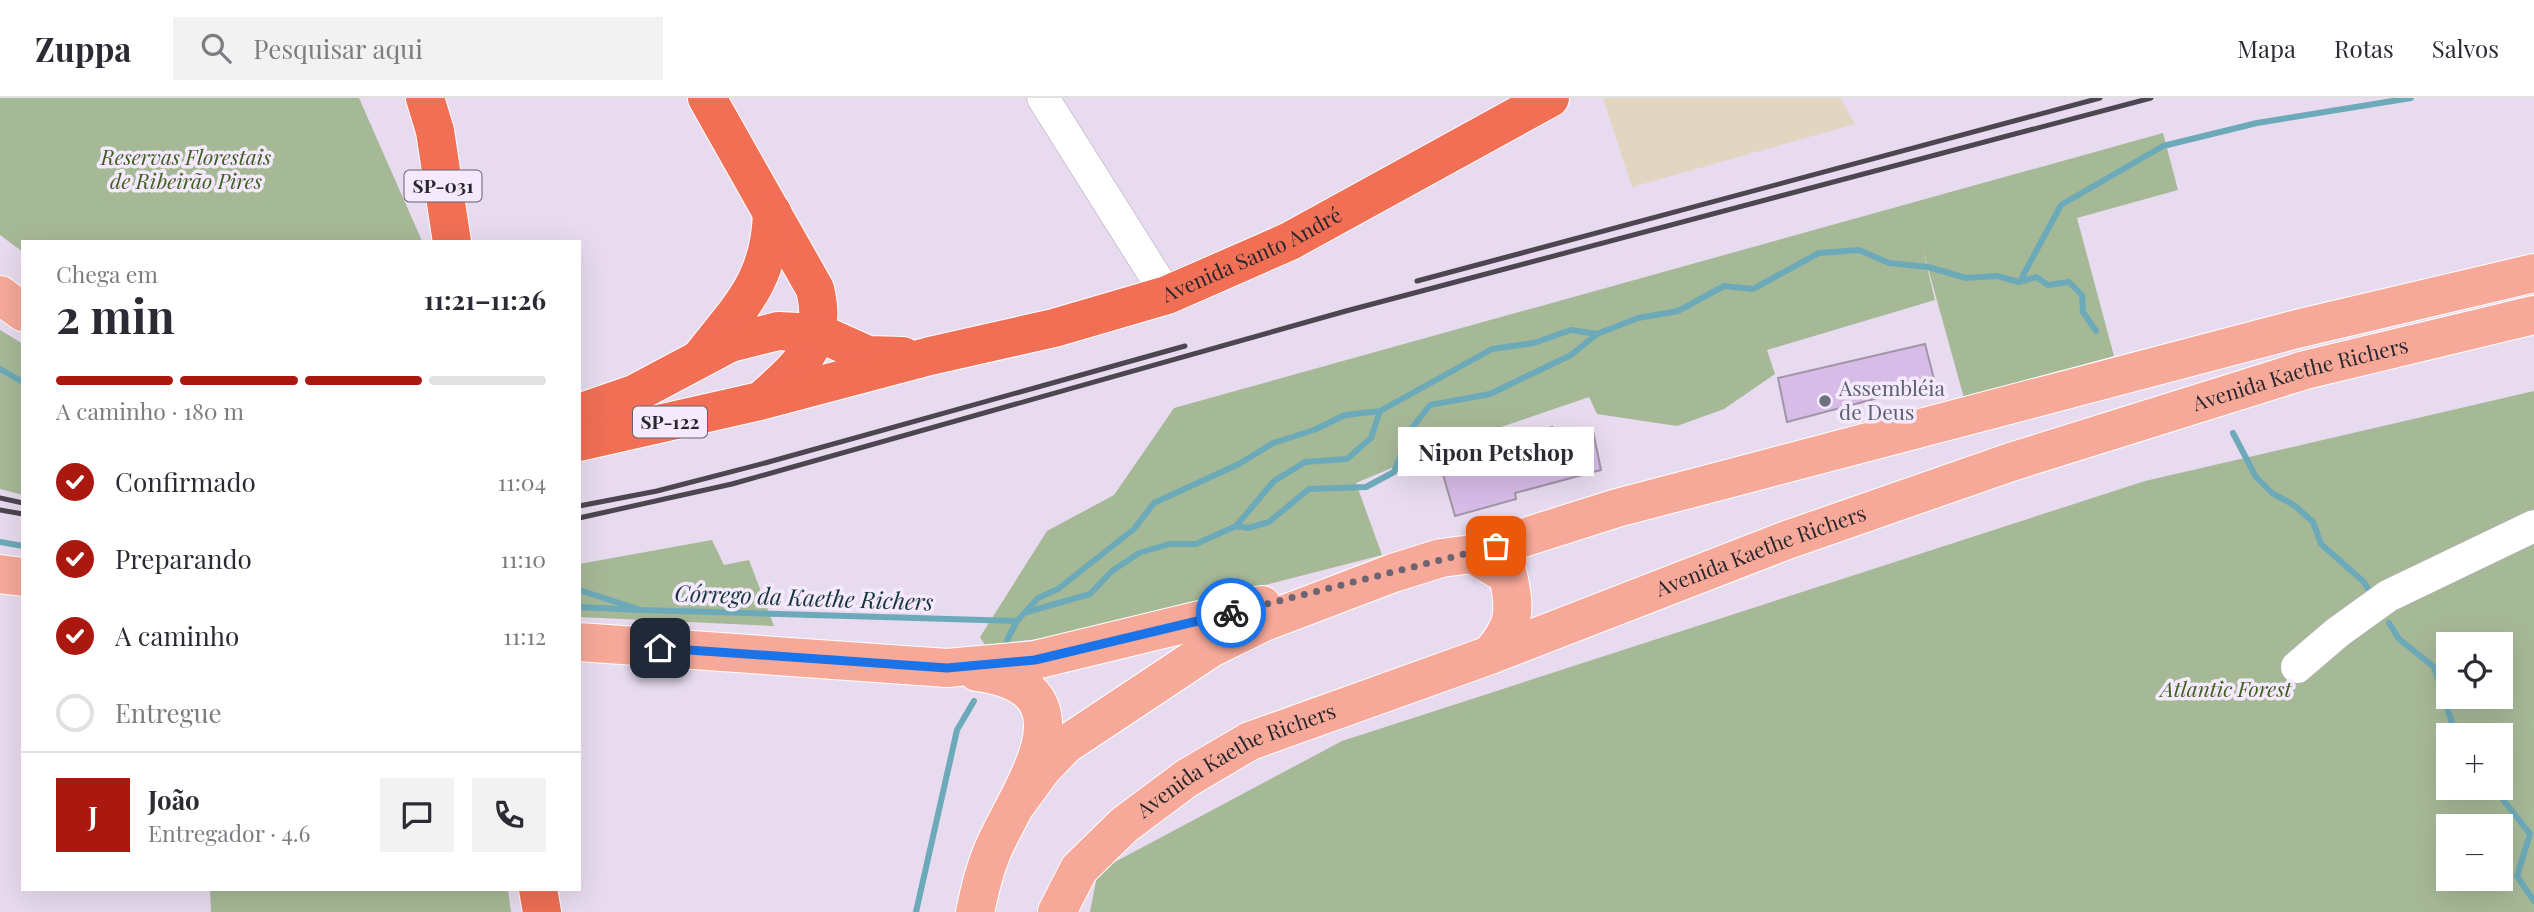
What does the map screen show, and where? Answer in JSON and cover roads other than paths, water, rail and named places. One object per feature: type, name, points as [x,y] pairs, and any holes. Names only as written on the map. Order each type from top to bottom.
[{"type":"highway","points":[[707,98],[815,289],[820,307],[819,333],[788,376],[760,401]]},
{"type":"highway","name":"Avenida Santo André","points":[[760,401],[930,356],[1054,328],[1167,295],[1290,241],[1550,98]]},
{"type":"highway","name":"SP-031","points":[[432,109],[452,240]]},
{"type":"highway","points":[[698,360],[763,271],[771,235],[772,212]]},
{"type":"highway","name":"SP-122","points":[[581,412],[634,394],[730,343],[778,331],[819,333]]},
{"type":"highway","name":"Avenida Santo André","points":[[819,333],[868,355],[930,356]]},
{"type":"highway","points":[[752,337],[768,343],[777,366],[760,401]]},
{"type":"highway","name":"SP-122","points":[[581,442],[760,401]]},
{"type":"highway","points":[[538,891],[542,912]]},
{"type":"main road","name":"Avenida Kaethe Richers","points":[[1018,802],[1042,769],[1065,745],[1157,681],[1211,648],[1264,622],[1393,573],[1441,558],[1472,554],[1644,501],[2301,328],[2534,273]]},
{"type":"main road","points":[[0,274],[21,286]]},
{"type":"main road","points":[[0,295],[21,311]]},
{"type":"main road","name":"Avenida Kaethe Richers","points":[[1057,912],[1079,869],[1124,825],[1187,778],[1250,741],[1490,655],[1787,540],[2011,462],[2305,370],[2534,315]]},
{"type":"main road","points":[[1472,554],[1508,575],[1512,594],[1511,630],[1490,655]]},
{"type":"main road","name":"Avenida Kaethe Richers","points":[[581,642],[947,668],[1035,660],[1393,573]]},
{"type":"main road","points":[[0,574],[21,577]]},
{"type":"main road","points":[[947,668],[1012,679],[1029,689],[1038,701],[1045,734],[1018,802],[995,846],[975,912]]},
{"type":"street","points":[[1043,98],[1167,295]]},
{"type":"street","points":[[2297,667],[2338,632],[2388,596],[2534,526]]},
{"type":"waterway","points":[[2020,281],[2061,205],[2163,146],[2257,123],[2411,98]]},
{"type":"waterway","name":"Córrego da Kaethe Richers","points":[[581,591],[641,610],[1017,621],[1038,598],[1058,589],[1134,529],[1154,503],[1239,464],[1273,443],[1314,430],[1345,415],[1380,411],[1492,349],[1534,343],[1571,330],[1597,334],[1638,318],[1678,311],[1724,286],[1753,289],[1819,253],[1859,250],[1889,263],[1928,267],[1966,278],[1997,276],[2019,282],[2036,277],[2048,285],[2069,282],[2082,295],[2083,312],[2096,331]]},
{"type":"waterway","name":"Córrego da Kaethe Richers","points":[[1236,526],[1248,528],[1269,522],[1309,489],[1366,487],[1394,472],[1412,428],[1430,405],[1490,394],[1571,355],[1597,334]]},
{"type":"waterway","name":"Córrego da Kaethe Richers","points":[[0,369],[21,381]]},
{"type":"waterway","name":"Córrego da Kaethe Richers","points":[[1027,612],[1090,594],[1112,571],[1139,553],[1169,544],[1196,544],[1236,526],[1274,481],[1305,462],[1347,459],[1371,438],[1380,411]]},
{"type":"waterway","name":"Córrego da Kaethe Richers","points":[[2233,433],[2256,477],[2272,493],[2294,505],[2313,522],[2321,544],[2364,582],[2371,594]]},
{"type":"waterway","name":"Córrego da Kaethe Richers","points":[[0,542],[21,546]]},
{"type":"waterway","points":[[581,607],[639,610]]},
{"type":"waterway","points":[[1007,640],[1017,621]]},
{"type":"waterway","name":"Córrego da Kaethe Richers","points":[[2389,623],[2399,639],[2434,667],[2452,723]]},
{"type":"waterway","points":[[916,912],[957,730],[974,701]]},
{"type":"waterway","name":"Córrego da Kaethe Richers","points":[[2503,800],[2530,834],[2517,876],[2534,901]]},
{"type":"railway","points":[[1417,281],[2100,98]]},
{"type":"railway","points":[[581,518],[732,484],[1346,311],[2151,98]]},
{"type":"railway","points":[[581,506],[657,491],[765,463],[1185,346]]},
{"type":"railway","points":[[0,498],[21,503]]},
{"type":"railway","points":[[0,510],[21,514]]},
{"type":"place","name":"Assembléia de Deus","points":[[1825,401]]},
{"type":"place","name":"Nipon Petshop","points":[[1496,546]]},
{"type":"park label","name":"Reservas Florestais de Ribeirão Pires","points":[[186,170]]},
{"type":"park label","name":"Atlantic Forest","points":[[2226,690]]}]
